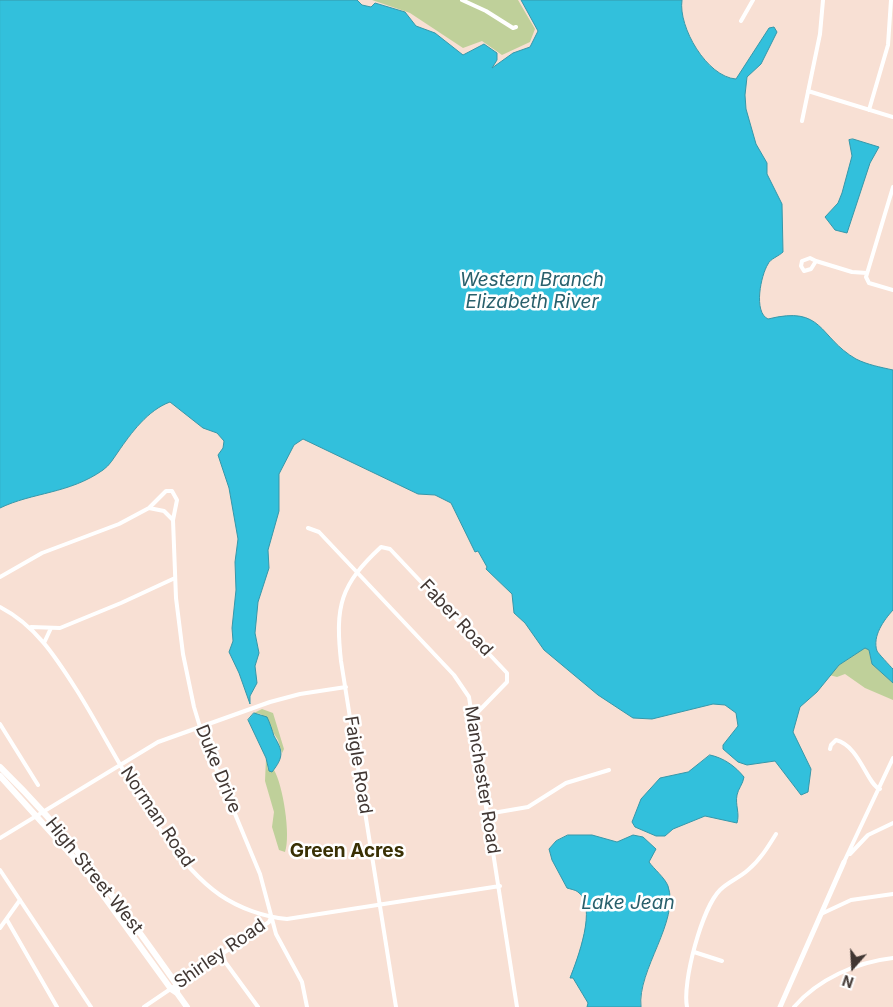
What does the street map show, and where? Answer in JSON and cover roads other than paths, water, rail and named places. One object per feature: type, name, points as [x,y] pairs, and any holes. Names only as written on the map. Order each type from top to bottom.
[{"type":"main road","name":"High Street West","points":[[0,767],[103,882],[187,1007]]},
{"type":"main road","name":"High Street West","points":[[0,776],[41,815]]},
{"type":"street","points":[[462,0],[486,11],[513,28],[516,27]]},
{"type":"street","points":[[741,21],[753,0]]},
{"type":"street","points":[[802,121],[820,34],[823,0]]},
{"type":"street","points":[[868,110],[888,45],[891,0]]},
{"type":"street","points":[[808,91],[893,117]]},
{"type":"street","points":[[893,186],[866,273],[867,281],[893,290]]},
{"type":"street","points":[[816,261],[852,272],[866,273]]},
{"type":"street","name":"Duke Drive","points":[[0,577],[39,555],[119,524],[149,508],[166,491],[172,491],[177,500],[173,520],[175,578],[183,654],[200,727],[252,854],[279,940],[302,982],[307,1007]]},
{"type":"street","points":[[149,508],[164,511],[173,520]]},
{"type":"street","name":"Manchester Road","points":[[308,528],[319,532],[462,685],[469,697],[500,886],[517,1007]]},
{"type":"street","name":"Faigle Road","points":[[390,548],[381,546],[357,572],[345,593],[338,620],[346,687],[396,1007]]},
{"type":"street","name":"Faber Road","points":[[390,548],[506,672],[507,682],[473,717]]},
{"type":"street","points":[[31,627],[60,628],[122,603],[175,578]]},
{"type":"street","name":"Norman Road","points":[[0,607],[31,627],[44,643],[67,674],[169,842],[200,879],[227,900],[271,917],[295,919],[500,886]]},
{"type":"street","points":[[44,643],[51,628]]},
{"type":"street","points":[[0,838],[41,815],[158,742],[283,698],[346,687]]},
{"type":"street","points":[[0,724],[38,785]]},
{"type":"street","points":[[830,750],[830,744],[836,740],[848,747],[865,768],[872,784],[880,789]]},
{"type":"street","points":[[780,1007],[820,914],[893,758]]},
{"type":"street","points":[[487,814],[528,807],[566,783],[609,770]]},
{"type":"street","points":[[844,862],[855,847],[868,835],[893,823]]},
{"type":"street","points":[[687,1007],[686,982],[694,952],[715,897],[719,891],[755,863],[776,834]]},
{"type":"street","points":[[0,870],[91,1007]]},
{"type":"street","points":[[820,914],[851,900],[893,894]]},
{"type":"street","points":[[0,928],[20,900]]},
{"type":"street","name":"Shirley Road","points":[[144,1007],[220,955],[271,917]]},
{"type":"street","points":[[7,920],[56,1007]]},
{"type":"street","points":[[694,952],[722,962]]},
{"type":"street","points":[[220,955],[258,1007]]},
{"type":"street","points":[[794,1007],[820,985],[845,972],[872,962],[893,958]]},
{"type":"water","name":"Western Branch Elizabeth River","points":[[0,0],[357,0],[362,5],[371,7],[375,3],[405,12],[416,26],[435,33],[463,55],[484,44],[497,53],[497,60],[492,68],[513,53],[530,47],[538,31],[521,0],[682,0],[685,23],[697,49],[715,70],[725,76],[736,79],[769,28],[774,27],[777,32],[761,64],[747,77],[745,95],[746,109],[756,144],[767,163],[767,174],[782,204],[783,252],[769,262],[765,269],[760,293],[763,315],[768,319],[800,316],[810,320],[856,359],[893,370],[893,610],[877,634],[876,645],[877,651],[893,669],[893,683],[872,664],[869,650],[865,648],[839,665],[817,692],[800,707],[793,732],[811,769],[808,792],[801,795],[775,761],[747,765],[738,762],[723,749],[723,745],[738,726],[736,713],[725,705],[713,704],[652,719],[633,718],[598,695],[544,650],[525,623],[514,613],[512,594],[486,569],[487,567],[478,551],[475,552],[451,503],[435,495],[418,494],[303,439],[294,445],[279,474],[279,511],[268,550],[269,568],[258,602],[255,633],[259,653],[255,666],[257,683],[250,696],[250,704],[229,652],[233,641],[232,628],[236,590],[235,562],[238,539],[229,488],[218,455],[223,448],[224,441],[217,433],[203,428],[170,402],[147,416],[110,464],[103,470],[77,484],[0,508]]},
{"type":"water","points":[[853,139],[879,147],[870,163],[847,233],[835,230],[825,217],[838,203],[842,193],[852,156],[849,140]]},
{"type":"water","points":[[254,713],[267,717],[279,746],[281,754],[279,762],[272,772],[269,771],[266,758],[248,720]]},
{"type":"water","points":[[710,755],[729,763],[744,777],[737,795],[737,823],[705,816],[673,829],[665,836],[656,836],[635,827],[632,822],[641,799],[660,778],[688,772]]},
{"type":"water","name":"Lake Jean","points":[[568,835],[592,835],[617,842],[633,835],[643,837],[656,849],[649,862],[667,883],[670,900],[664,930],[645,977],[641,1007],[587,1007],[588,1003],[573,978],[570,978],[581,947],[586,921],[586,909],[584,899],[578,892],[567,888],[552,860],[549,849],[556,841]]},
{"type":"district","name":"Green Acres","points":[[347,851]]}]
